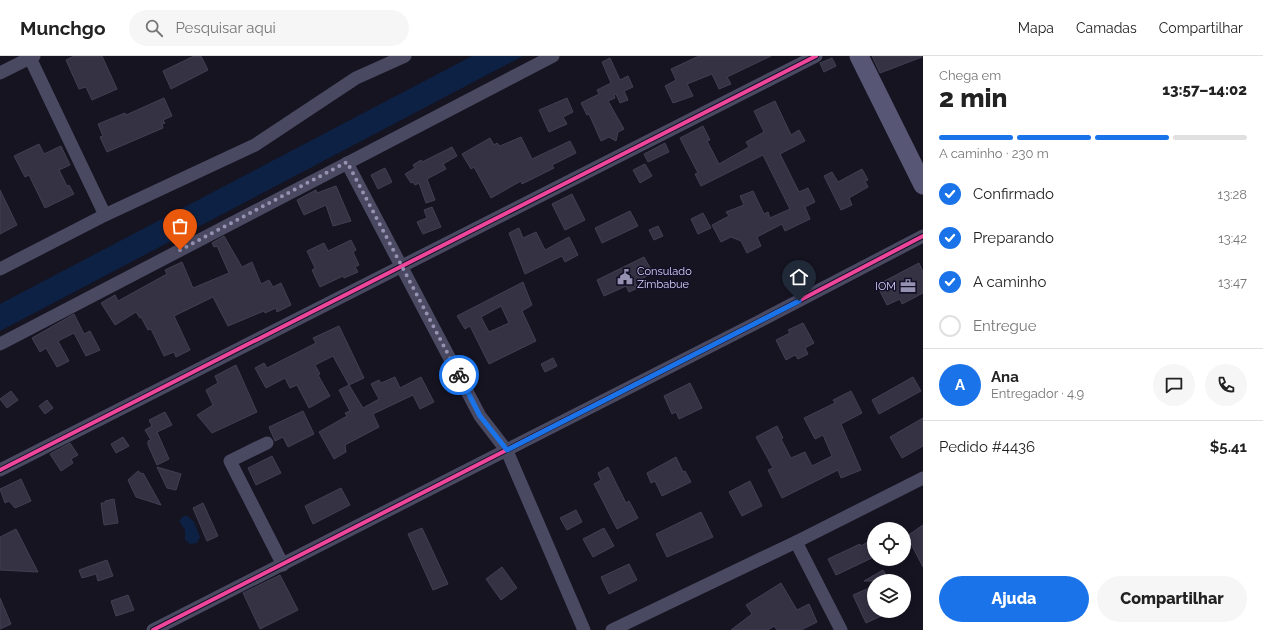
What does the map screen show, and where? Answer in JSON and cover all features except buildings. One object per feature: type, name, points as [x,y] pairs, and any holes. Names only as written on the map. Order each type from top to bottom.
[{"type":"street","points":[[0,269],[105,214],[256,145],[356,78],[405,56]]},
{"type":"street","points":[[0,344],[553,56]]},
{"type":"street","points":[[0,470],[816,56]]},
{"type":"street","points":[[859,56],[923,185]]},
{"type":"street","points":[[0,73],[32,57],[105,214]]},
{"type":"street","points":[[347,162],[480,416],[507,450],[584,630]]},
{"type":"street","points":[[153,630],[283,565],[923,236]]},
{"type":"street","points":[[267,443],[230,461],[283,565]]},
{"type":"street","points":[[612,630],[796,542],[923,478]]},
{"type":"street","points":[[796,542],[841,630]]},
{"type":"water","points":[[472,56],[523,56],[0,331],[0,304]]},
{"type":"water","points":[[183,516],[188,516],[194,522],[200,537],[197,543],[190,544],[185,540],[185,530],[179,521]]},
{"type":"cycle path","points":[[0,470],[816,56]]},
{"type":"cycle path","points":[[153,630],[758,322],[923,236]]},
{"type":"way so far","points":[[180,250],[347,162],[459,375]]},
{"type":"place","name":"Consulado Zimbabue","points":[[625,277]]},
{"type":"place","name":"IOM","points":[[908,286]]},
{"type":"route","points":[[459,375],[480,416],[507,450],[799,301]]}]
